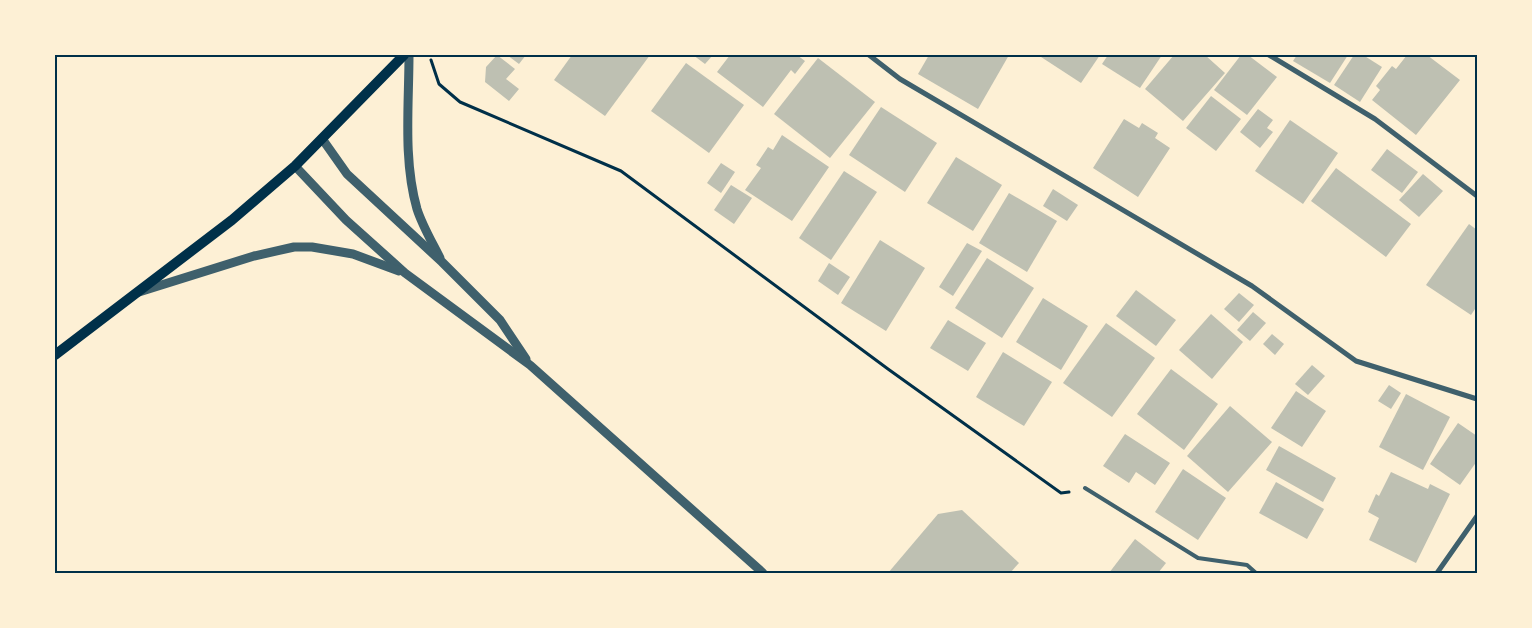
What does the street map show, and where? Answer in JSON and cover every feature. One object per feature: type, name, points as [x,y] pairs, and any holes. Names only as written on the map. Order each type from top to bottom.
[{"type":"main road","points":[[55,355],[232,220],[295,166],[323,140],[404,55]]},
{"type":"street","points":[[409,55],[409,159],[412,184],[418,210],[442,262]]},
{"type":"street","points":[[869,55],[900,79],[1252,286],[1356,361],[1477,399]]},
{"type":"street","points":[[1269,55],[1375,119],[1477,196]]},
{"type":"street","points":[[323,140],[347,174],[442,262],[500,320],[530,365]]},
{"type":"street","points":[[295,166],[346,220],[405,273],[530,365],[763,573]]},
{"type":"street","points":[[132,295],[254,256],[294,247],[312,247],[353,254],[405,273]]},
{"type":"street","points":[[1437,573],[1477,516]]},
{"type":"lane","points":[[1085,488],[1198,558],[1247,565],[1256,573]]},
{"type":"path","points":[[429,55],[439,84],[460,102],[621,171],[888,369],[1061,493],[1085,488]]},
{"type":"building","points":[[497,55],[515,69],[506,79],[519,89],[509,101],[485,82],[486,67]]},
{"type":"building","points":[[507,55],[526,55],[519,64]]},
{"type":"building","points":[[572,55],[650,55],[605,116],[554,80]]},
{"type":"building","points":[[693,55],[713,55],[705,64]]},
{"type":"building","points":[[730,55],[797,55],[805,61],[795,74],[791,70],[763,107],[717,72]]},
{"type":"building","points":[[929,55],[1009,55],[978,109],[918,74]]},
{"type":"building","points":[[1038,55],[1100,55],[1081,83]]},
{"type":"building","points":[[1108,55],[1162,55],[1140,88],[1102,64]]},
{"type":"building","points":[[1174,55],[1205,55],[1225,73],[1183,121],[1145,89]]},
{"type":"building","points":[[1241,55],[1248,55],[1277,77],[1247,115],[1214,90]]},
{"type":"building","points":[[1297,55],[1348,55],[1330,83],[1293,61]]},
{"type":"building","points":[[1354,55],[1363,55],[1382,67],[1360,102],[1334,85]]},
{"type":"building","points":[[1407,55],[1427,55],[1460,80],[1416,135],[1372,100],[1380,90],[1376,86],[1392,66],[1396,69]]},
{"type":"building","points":[[818,58],[875,102],[830,158],[774,114]]},
{"type":"building","points":[[686,63],[744,105],[709,153],[651,111]]},
{"type":"building","points":[[1211,96],[1241,119],[1216,151],[1186,128]]},
{"type":"building","points":[[881,107],[937,143],[905,192],[849,155]]},
{"type":"building","points":[[1258,109],[1273,120],[1267,128],[1273,132],[1260,148],[1240,132]]},
{"type":"building","points":[[1124,119],[1139,128],[1142,123],[1158,133],[1155,138],[1170,148],[1138,197],[1093,168]]},
{"type":"building","points":[[1290,120],[1338,153],[1303,204],[1255,171]]},
{"type":"building","points":[[782,135],[829,167],[792,221],[745,190],[761,168],[756,165],[768,147],[773,150]]},
{"type":"building","points":[[1387,149],[1418,172],[1402,193],[1371,170]]},
{"type":"building","points":[[956,157],[1002,185],[973,231],[927,203]]},
{"type":"building","points":[[721,163],[735,172],[721,193],[707,183]]},
{"type":"building","points":[[1336,168],[1411,224],[1386,257],[1311,201]]},
{"type":"building","points":[[844,171],[877,192],[831,260],[799,238]]},
{"type":"building","points":[[1423,174],[1443,191],[1419,217],[1399,200]]},
{"type":"building","points":[[731,185],[752,198],[734,224],[714,210]]},
{"type":"building","points":[[1053,189],[1078,205],[1067,221],[1043,206]]},
{"type":"building","points":[[1009,193],[1057,221],[1027,272],[979,243]]},
{"type":"building","points":[[1469,224],[1477,230],[1477,306],[1471,315],[1426,285]]},
{"type":"building","points":[[880,240],[925,268],[886,331],[841,303]]},
{"type":"building","points":[[967,243],[982,251],[953,296],[939,287]]},
{"type":"building","points":[[987,258],[1034,288],[1002,338],[955,308]]},
{"type":"building","points":[[829,263],[850,277],[838,295],[818,281]]},
{"type":"building","points":[[1136,290],[1176,320],[1156,346],[1116,316]]},
{"type":"building","points":[[1239,293],[1254,305],[1239,322],[1224,309]]},
{"type":"building","points":[[1043,298],[1088,326],[1061,370],[1016,342]]},
{"type":"building","points":[[1253,312],[1266,323],[1250,341],[1237,330]]},
{"type":"building","points":[[1211,314],[1243,342],[1212,379],[1179,350]]},
{"type":"building","points":[[948,320],[986,343],[968,371],[930,348]]},
{"type":"building","points":[[1106,323],[1155,358],[1112,417],[1063,383]]},
{"type":"building","points":[[1272,334],[1284,344],[1275,355],[1263,344]]},
{"type":"building","points":[[1003,352],[1052,382],[1024,426],[976,397]]},
{"type":"building","points":[[1312,365],[1325,376],[1308,395],[1295,384]]},
{"type":"building","points":[[1171,369],[1218,404],[1184,450],[1137,414]]},
{"type":"building","points":[[1389,385],[1401,393],[1391,409],[1378,401]]},
{"type":"building","points":[[1296,391],[1326,411],[1302,447],[1271,428]]},
{"type":"building","points":[[1406,394],[1450,417],[1423,470],[1379,447]]},
{"type":"building","points":[[1230,406],[1272,442],[1228,492],[1187,456]]},
{"type":"building","points":[[1458,423],[1477,436],[1477,461],[1460,485],[1430,464]]},
{"type":"building","points":[[1125,434],[1170,463],[1155,485],[1136,472],[1129,483],[1103,466]]},
{"type":"building","points":[[1279,446],[1336,478],[1323,502],[1266,470]]},
{"type":"building","points":[[1183,469],[1226,498],[1198,540],[1155,512]]},
{"type":"building","points":[[1391,472],[1428,489],[1430,484],[1450,494],[1416,563],[1369,540],[1379,518],[1368,512],[1376,494],[1379,496]]},
{"type":"building","points":[[1276,482],[1324,509],[1307,539],[1259,513]]},
{"type":"building","points":[[962,510],[1019,563],[1010,573],[888,573],[938,514]]},
{"type":"building","points":[[1135,539],[1166,563],[1158,573],[1109,573]]}]
